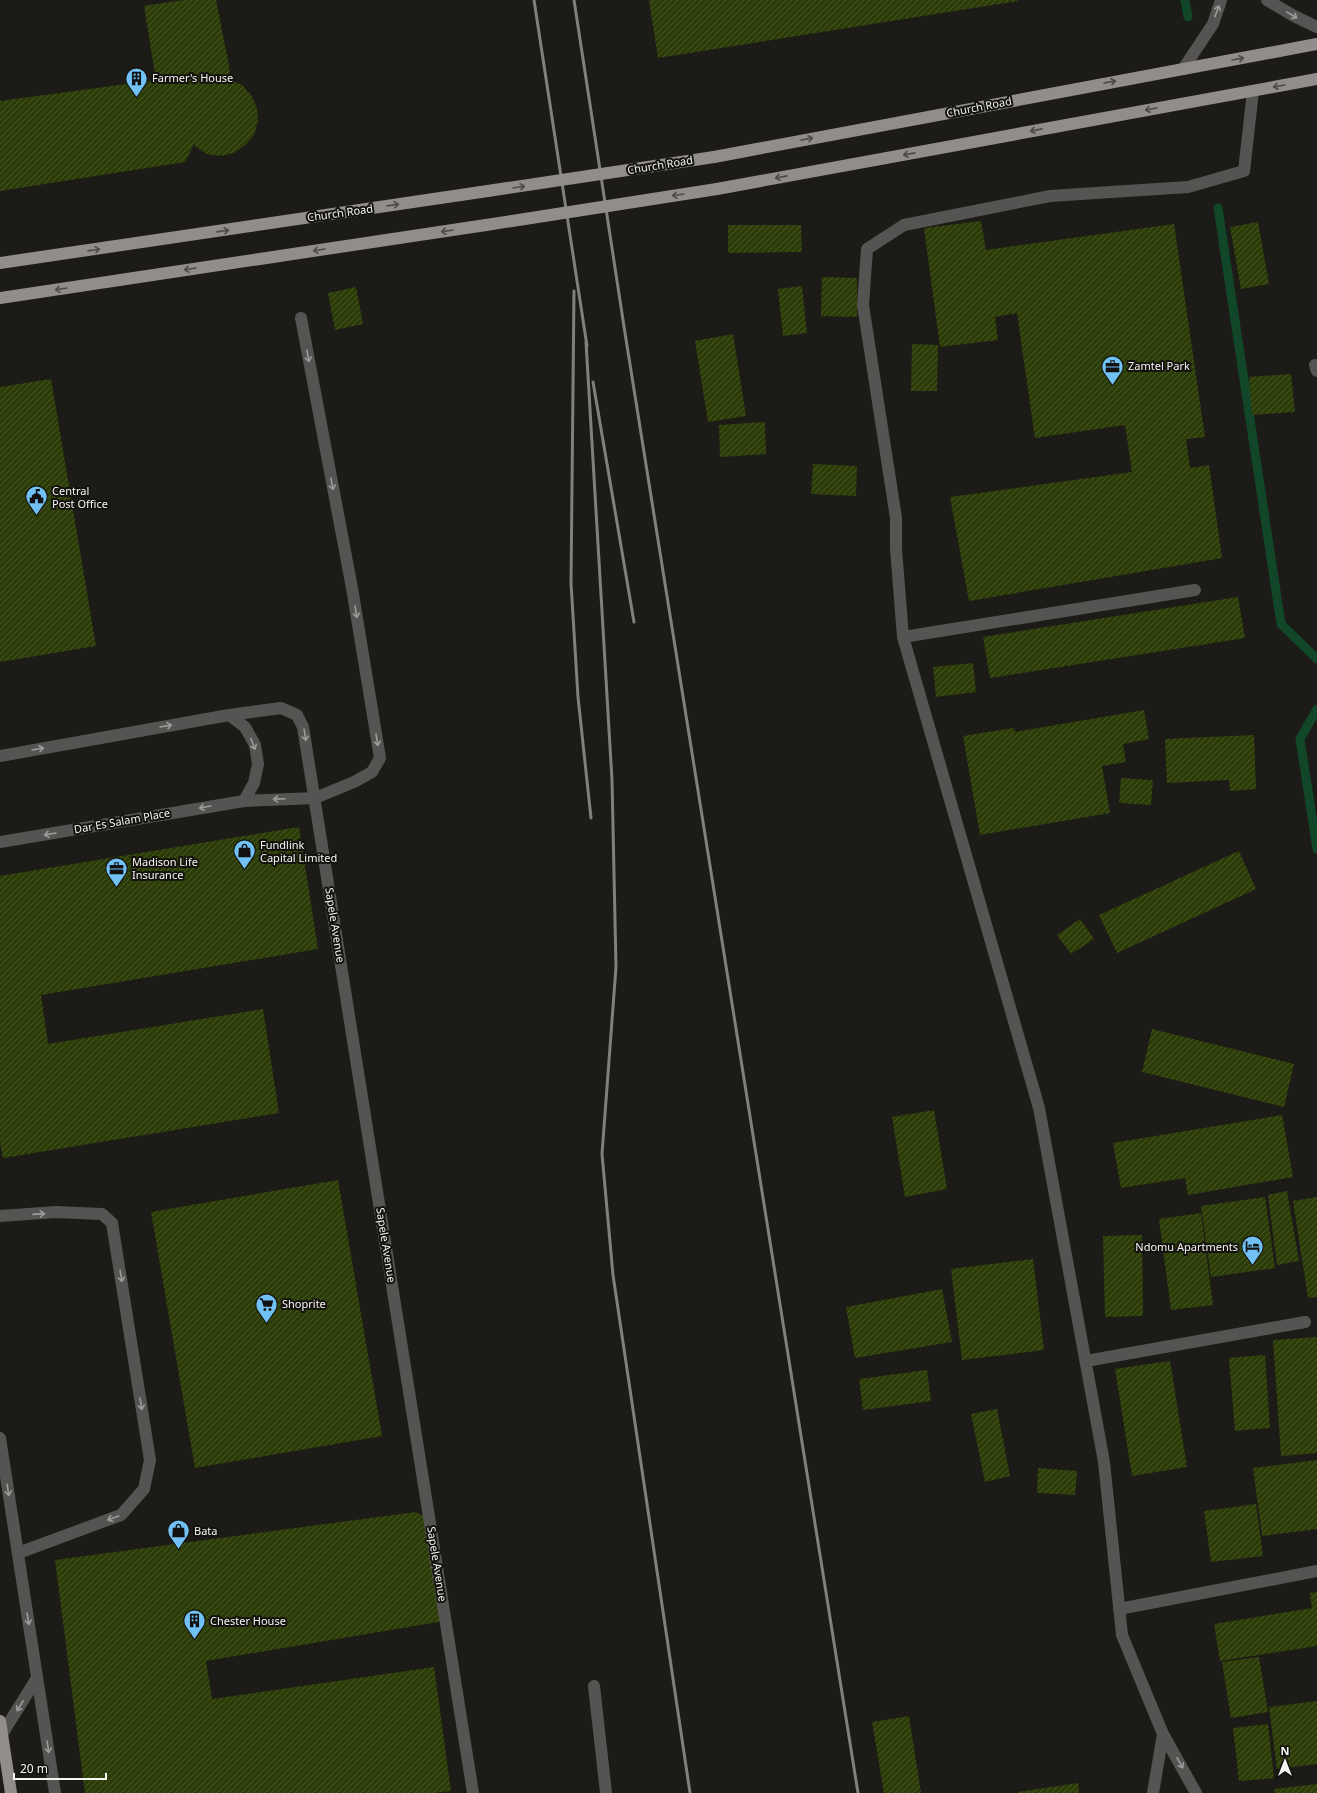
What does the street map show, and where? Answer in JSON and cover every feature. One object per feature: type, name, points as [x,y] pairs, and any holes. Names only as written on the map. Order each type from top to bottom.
[{"type":"main road","name":"Church Road","points":[[0,263],[714,157],[1317,44]]},
{"type":"main road","points":[[0,298],[716,189],[1317,79]]},
{"type":"main road","points":[[0,1721],[12,1793]]},
{"type":"street","points":[[1183,69],[1212,24],[1221,0]]},
{"type":"street","points":[[1267,0],[1294,16],[1317,27]]},
{"type":"street","points":[[1196,1793],[1164,1734],[1122,1635],[1104,1462],[1039,1108],[903,637],[896,549],[896,518],[863,305],[867,249],[904,225],[1050,196],[1188,187],[1244,172],[1253,91]]},
{"type":"street","name":"Dar Es Salam Place","points":[[0,842],[244,801],[315,798],[354,782],[372,772],[380,758],[352,588],[301,318]]},
{"type":"street","points":[[903,637],[1195,590]]},
{"type":"street","name":"Sapele Avenue","points":[[230,715],[280,708],[297,715],[303,727],[473,1793]]},
{"type":"street","points":[[0,756],[230,715],[245,727],[255,744],[258,764],[254,783],[244,801]]},
{"type":"street","points":[[0,1216],[56,1212],[102,1214],[112,1223],[150,1460],[144,1489],[122,1515],[18,1553]]},
{"type":"street","points":[[1086,1361],[1305,1322]]},
{"type":"street","points":[[0,1438],[55,1793]]},
{"type":"street","points":[[1119,1609],[1317,1571]]},
{"type":"street","points":[[2,1734],[37,1678]]},
{"type":"street","points":[[594,1686],[606,1793]]},
{"type":"street","points":[[1152,1793],[1164,1734]]},
{"type":"building","name":"Farmer's House","points":[[183,0],[216,0],[230,71],[227,79],[242,85],[251,95],[257,108],[258,121],[254,135],[245,145],[234,153],[221,156],[207,154],[194,144],[185,162],[0,191],[0,101],[156,80],[144,6]]},
{"type":"building","points":[[649,0],[1018,0],[1018,1],[658,58]]},
{"type":"building","name":"Zamtel Park","points":[[981,221],[986,250],[1174,224],[1205,437],[1186,439],[1190,468],[1209,465],[1222,558],[969,601],[950,497],[1132,472],[1125,425],[1035,438],[1017,313],[995,317],[998,340],[940,347],[924,228]]},
{"type":"building","points":[[1258,222],[1269,284],[1241,289],[1230,227]]},
{"type":"building","points":[[728,225],[801,225],[802,252],[728,253]]},
{"type":"building","points":[[822,277],[857,278],[857,317],[821,316]]},
{"type":"building","points":[[802,286],[807,333],[783,336],[778,289]]},
{"type":"building","points":[[356,287],[363,324],[335,330],[328,293]]},
{"type":"building","points":[[733,334],[746,416],[708,422],[695,341]]},
{"type":"building","points":[[912,344],[938,345],[937,391],[911,391]]},
{"type":"building","points":[[1291,374],[1295,412],[1252,415],[1249,377]]},
{"type":"building","name":"Central Post Office","points":[[51,379],[96,646],[0,662],[0,387]]},
{"type":"building","points":[[765,422],[766,454],[720,457],[719,425]]},
{"type":"building","points":[[813,464],[857,466],[856,496],[811,494]]},
{"type":"building","points":[[1238,597],[1245,638],[990,678],[983,637]]},
{"type":"building","points":[[973,663],[976,692],[936,697],[933,667]]},
{"type":"building","points":[[1144,710],[1149,739],[1123,744],[1126,762],[1102,766],[1110,813],[980,835],[963,736],[1014,728],[1015,732]]},
{"type":"building","points":[[1254,735],[1256,789],[1230,791],[1229,780],[1167,783],[1165,739]]},
{"type":"building","points":[[1121,778],[1153,780],[1151,805],[1119,803]]},
{"type":"building","points":[[299,827],[318,949],[41,995],[48,1044],[263,1009],[279,1113],[3,1158],[0,1142],[0,876]]},
{"type":"building","points":[[1239,851],[1256,889],[1117,953],[1099,915]]},
{"type":"building","points":[[1080,919],[1094,939],[1071,954],[1057,935]]},
{"type":"building","points":[[1152,1029],[1294,1064],[1284,1107],[1142,1072]]},
{"type":"building","points":[[934,1110],[947,1189],[905,1197],[892,1117]]},
{"type":"building","points":[[1282,1115],[1293,1177],[1188,1195],[1185,1178],[1121,1188],[1113,1143]]},
{"type":"building","name":"Shoprite","points":[[338,1180],[382,1436],[195,1468],[151,1212]]},
{"type":"building","points":[[1287,1191],[1299,1261],[1277,1265],[1268,1195]]},
{"type":"building","points":[[1265,1197],[1275,1268],[1211,1277],[1201,1206]]},
{"type":"building","points":[[1317,1197],[1317,1297],[1308,1298],[1293,1201]]},
{"type":"building","points":[[1201,1213],[1213,1305],[1171,1310],[1159,1219]]},
{"type":"building","points":[[1142,1235],[1143,1316],[1105,1317],[1103,1236]]},
{"type":"building","points":[[1033,1259],[1044,1350],[962,1360],[951,1269]]},
{"type":"building","points":[[942,1289],[952,1342],[855,1358],[846,1307]]},
{"type":"building","points":[[1317,1337],[1317,1453],[1281,1456],[1273,1340]]},
{"type":"building","points":[[1265,1355],[1270,1428],[1235,1431],[1229,1358]]},
{"type":"building","points":[[1170,1361],[1187,1467],[1132,1476],[1115,1369]]},
{"type":"building","points":[[927,1370],[931,1401],[863,1410],[859,1379]]},
{"type":"building","points":[[997,1409],[1010,1476],[985,1482],[971,1414]]},
{"type":"building","points":[[1317,1460],[1317,1529],[1262,1536],[1253,1468]]},
{"type":"building","points":[[1038,1468],[1077,1471],[1075,1495],[1037,1493]]},
{"type":"building","points":[[1256,1504],[1263,1556],[1211,1562],[1204,1511]]},
{"type":"building","name":"Chester House","points":[[416,1512],[428,1519],[444,1621],[206,1661],[212,1699],[434,1667],[451,1791],[433,1793],[85,1793],[55,1560]]},
{"type":"building","points":[[1317,1592],[1317,1646],[1220,1661],[1214,1624],[1312,1608],[1310,1593]]},
{"type":"building","points":[[1259,1657],[1268,1712],[1231,1718],[1222,1662]]},
{"type":"building","points":[[1317,1701],[1317,1764],[1277,1769],[1269,1707]]},
{"type":"building","points":[[909,1716],[921,1793],[884,1793],[872,1722]]},
{"type":"building","points":[[1268,1724],[1274,1778],[1239,1781],[1233,1728]]},
{"type":"building","points":[[1078,1783],[1079,1793],[1018,1793],[1018,1792]]},
{"type":"building","points":[[1317,1784],[1317,1793],[1275,1793],[1274,1789]]},
{"type":"waterway","points":[[1185,0],[1188,17]]},
{"type":"waterway","points":[[1218,208],[1281,624],[1317,659]]},
{"type":"waterway","points":[[1317,709],[1300,739],[1317,849]]},
{"type":"railway","points":[[534,0],[587,346]]},
{"type":"railway","points":[[574,0],[625,333],[858,1793]]},
{"type":"railway","points":[[574,291],[571,583],[578,697],[591,818]]},
{"type":"railway","points":[[586,342],[612,780],[616,967],[602,1154],[613,1275],[690,1793]]},
{"type":"railway","points":[[593,382],[634,622]]},
{"type":"place","name":"Farmer's House","points":[[137,98]]},
{"type":"place","name":"Zamtel Park","points":[[1112,386]]},
{"type":"place","name":"Central Post Office","points":[[37,516]]},
{"type":"place","name":"Fundlink Capital Limited","points":[[244,870]]},
{"type":"place","name":"Madison Life Insurance","points":[[116,888]]},
{"type":"place","name":"Ndomu Apartments","points":[[1253,1266]]},
{"type":"place","name":"Shoprite","points":[[267,1324]]},
{"type":"place","name":"Bata","points":[[179,1550]]},
{"type":"place","name":"Chester House","points":[[195,1640]]}]
